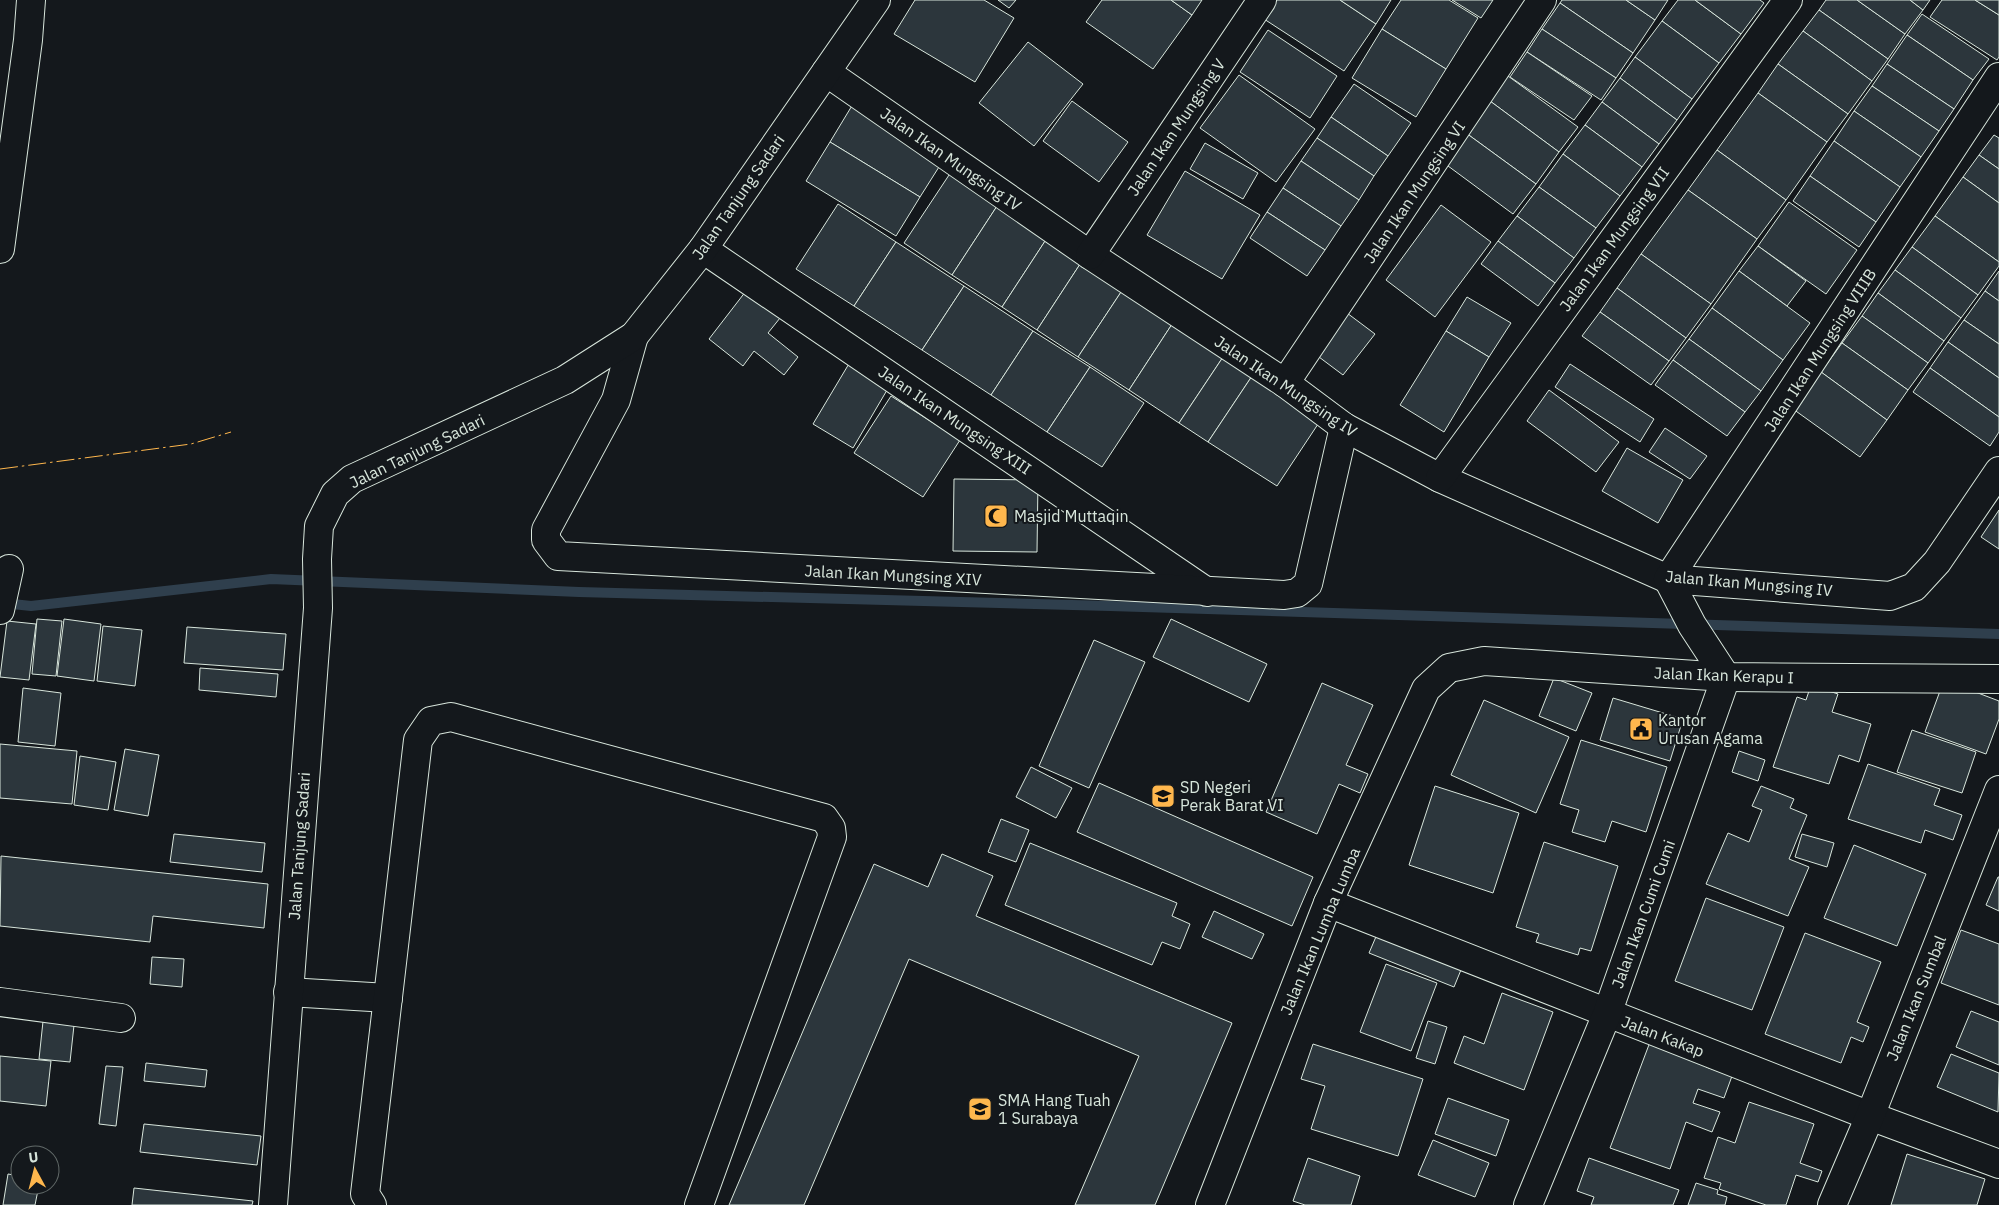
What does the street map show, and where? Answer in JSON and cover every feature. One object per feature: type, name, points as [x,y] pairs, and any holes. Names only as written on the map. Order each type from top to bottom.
[{"type":"main road","points":[[0,249],[28,40],[31,0]]},
{"type":"main road","name":"Jalan Tanjung Sadari","points":[[273,1205],[318,608],[317,559],[319,526],[336,494],[352,479],[566,380],[634,336],[703,249],[876,0]]},
{"type":"main road","name":"Jalan Ikan Mungsing V","points":[[1090,255],[1262,0]]},
{"type":"main road","name":"Jalan Ikan Mungsing VI","points":[[1285,383],[1542,0]]},
{"type":"main road","name":"Jalan Ikan Mungsing VII","points":[[1440,478],[1788,0]]},
{"type":"main road","name":"Jalan Ikan Mungsing IV","points":[[826,72],[1090,255],[1285,383],[1344,427],[1440,478],[1670,581],[1890,596],[1914,588],[1937,562],[1999,471]]},
{"type":"main road","name":"Jalan Ikan Mungsing VIIIB","points":[[1670,581],[1999,77]]},
{"type":"main road","name":"Jalan Ikan Mungsing XIII","points":[[703,249],[1207,592]]},
{"type":"main road","name":"Jalan Ikan Mungsing XIV","points":[[634,336],[616,400],[546,530],[546,540],[558,556],[566,558],[1284,595],[1296,593],[1308,584],[1344,427]]},
{"type":"main road","points":[[1670,581],[1692,625],[1724,675]]},
{"type":"main road","name":"Jalan Ikan Kerapu I","points":[[1449,668],[1484,661],[1724,675],[1999,679]]},
{"type":"main road","name":"Jalan Ikan Lumba Lumba","points":[[1210,1205],[1328,903],[1426,689],[1449,668]]},
{"type":"main road","name":"Jalan Ikan Cumi Cumi","points":[[1528,1205],[1607,1014],[1724,675]]},
{"type":"main road","points":[[372,1205],[365,1194],[418,740],[431,721],[451,717],[824,818],[831,828],[832,837],[699,1205]]},
{"type":"main road","name":"Jalan Ikan Sumbal","points":[[1832,1205],[1870,1116],[1999,790]]},
{"type":"main road","name":"Jalan Kakap","points":[[1328,903],[1607,1014],[1999,1164]]},
{"type":"main road","points":[[288,992],[388,998]]},
{"type":"main road","points":[[0,1002],[121,1018]]},
{"type":"building","points":[[915,0],[984,0],[1014,18],[975,82],[894,34]]},
{"type":"building","points":[[998,0],[1016,0],[1009,8]]},
{"type":"building","points":[[1102,0],[1171,0],[1192,15],[1153,69],[1086,22]]},
{"type":"building","points":[[1171,0],[1202,0],[1192,15]]},
{"type":"building","points":[[1277,0],[1340,0],[1376,24],[1344,71],[1264,19]]},
{"type":"building","points":[[1340,0],[1391,0],[1376,24]]},
{"type":"building","points":[[1401,0],[1449,0],[1478,18],[1446,69],[1382,29]]},
{"type":"building","points":[[1452,0],[1493,0],[1481,18]]},
{"type":"building","points":[[1562,0],[1626,0],[1655,20],[1633,53],[1560,3]]},
{"type":"building","points":[[1626,0],[1668,0],[1655,20]]},
{"type":"building","points":[[1678,0],[1695,0],[1741,34],[1719,63],[1662,21]]},
{"type":"building","points":[[1695,0],[1760,0],[1764,3],[1741,34]]},
{"type":"building","points":[[1826,0],[1857,0],[1905,34],[1888,59],[1819,10]]},
{"type":"building","points":[[1857,0],[1910,0],[1923,10],[1905,34]]},
{"type":"building","points":[[1910,0],[1930,0],[1923,10]]},
{"type":"building","points":[[1942,0],[1975,0],[1999,15],[1999,57],[1997,60],[1930,17]]},
{"type":"building","points":[[1975,0],[1999,0],[1999,15]]},
{"type":"building","points":[[1560,3],[1633,53],[1616,78],[1542,29]]},
{"type":"building","points":[[1819,10],[1888,59],[1872,81],[1803,31]]},
{"type":"building","points":[[1922,14],[1989,59],[1973,80],[1907,35]]},
{"type":"building","points":[[1662,21],[1719,63],[1692,99],[1635,57]]},
{"type":"building","points":[[1382,29],[1446,69],[1416,117],[1352,78]]},
{"type":"building","points":[[1542,29],[1616,78],[1601,100],[1527,52]]},
{"type":"building","points":[[1268,30],[1337,76],[1310,118],[1240,72]]},
{"type":"building","points":[[1803,31],[1872,81],[1848,114],[1778,64]]},
{"type":"building","points":[[1907,35],[1973,80],[1954,109],[1887,64]]},
{"type":"building","points":[[1028,42],[1083,84],[1034,146],[979,103]]},
{"type":"building","points":[[1527,52],[1592,96],[1574,120],[1510,77]]},
{"type":"building","points":[[1635,57],[1692,99],[1677,120],[1620,78]]},
{"type":"building","points":[[1778,64],[1848,114],[1827,142],[1758,93]]},
{"type":"building","points":[[1887,64],[1954,109],[1939,131],[1872,86]]},
{"type":"building","points":[[1239,75],[1315,129],[1276,182],[1200,128]]},
{"type":"building","points":[[1508,76],[1578,127],[1559,152],[1490,101]]},
{"type":"building","points":[[1620,78],[1677,120],[1659,144],[1602,102]]},
{"type":"building","points":[[1354,84],[1411,123],[1388,156],[1331,117]]},
{"type":"building","points":[[1872,86],[1939,131],[1921,157],[1854,111]]},
{"type":"building","points":[[1758,93],[1827,142],[1786,200],[1717,150]]},
{"type":"building","points":[[1072,101],[1128,142],[1099,182],[1043,141]]},
{"type":"building","points":[[1490,101],[1559,152],[1536,184],[1466,133]]},
{"type":"building","points":[[1602,102],[1659,144],[1642,167],[1585,125]]},
{"type":"building","points":[[853,104],[944,159],[920,197],[830,142]]},
{"type":"building","points":[[1854,111],[1921,157],[1900,187],[1834,141]]},
{"type":"building","points":[[1331,117],[1388,156],[1374,176],[1317,138]]},
{"type":"building","points":[[1585,125],[1642,167],[1620,196],[1563,154]]},
{"type":"building","points":[[1466,133],[1536,184],[1513,214],[1444,163]]},
{"type":"building","points":[[1994,135],[1999,138],[1999,169],[1979,155]]},
{"type":"building","points":[[1317,138],[1374,176],[1359,200],[1301,161]]},
{"type":"building","points":[[1834,141],[1900,187],[1876,222],[1810,176]]},
{"type":"building","points":[[830,142],[920,197],[896,236],[806,181]]},
{"type":"building","points":[[1205,143],[1258,173],[1243,199],[1190,169]]},
{"type":"building","points":[[1717,150],[1786,200],[1757,239],[1688,190]]},
{"type":"building","points":[[1563,154],[1620,196],[1596,228],[1539,187]]},
{"type":"building","points":[[1979,155],[1999,169],[1999,203],[1963,177]]},
{"type":"building","points":[[1301,161],[1359,200],[1341,226],[1283,188]]},
{"type":"building","points":[[1185,171],[1260,215],[1222,279],[1147,235]]},
{"type":"building","points":[[951,172],[999,203],[952,275],[904,243]]},
{"type":"building","points":[[1810,176],[1876,222],[1859,247],[1793,201]]},
{"type":"building","points":[[1963,177],[1999,203],[1999,262],[1935,216]]},
{"type":"building","points":[[1539,187],[1596,228],[1574,258],[1517,216]]},
{"type":"building","points":[[1283,188],[1341,226],[1325,250],[1267,212]]},
{"type":"building","points":[[1688,190],[1757,239],[1711,304],[1641,254]]},
{"type":"building","points":[[1789,202],[1857,250],[1826,294],[1758,246]]},
{"type":"building","points":[[999,203],[1049,235],[1002,307],[952,275]]},
{"type":"building","points":[[838,204],[896,242],[854,306],[796,269]]},
{"type":"building","points":[[1441,205],[1491,242],[1435,317],[1386,280]]},
{"type":"building","points":[[1267,212],[1325,250],[1307,276],[1250,238]]},
{"type":"building","points":[[1517,216],[1574,258],[1555,283],[1498,241]]},
{"type":"building","points":[[1935,216],[1999,262],[1999,266],[1978,295],[1912,247]]},
{"type":"building","points":[[1049,235],[1084,258],[1037,330],[1002,307]]},
{"type":"building","points":[[1498,241],[1555,283],[1538,306],[1481,264]]},
{"type":"building","points":[[896,242],[964,286],[922,350],[854,306]]},
{"type":"building","points":[[1758,246],[1806,281],[1787,306],[1739,271]]},
{"type":"building","points":[[1912,247],[1978,295],[1961,318],[1895,270]]},
{"type":"building","points":[[1641,254],[1711,304],[1686,338],[1617,288]]},
{"type":"building","points":[[1084,258],[1125,286],[1078,357],[1037,330]]},
{"type":"building","points":[[1895,270],[1961,318],[1944,341],[1878,293]]},
{"type":"building","points":[[1739,271],[1810,323],[1783,360],[1712,308]]},
{"type":"building","points":[[1999,271],[1999,301],[1985,291]]},
{"type":"building","points":[[964,286],[1033,331],[991,395],[922,350]]},
{"type":"building","points":[[1125,286],[1176,318],[1129,390],[1078,357]]},
{"type":"building","points":[[1617,288],[1686,338],[1669,361],[1600,312]]},
{"type":"building","points":[[746,291],[780,318],[768,333],[798,357],[784,375],[754,351],[743,366],[709,339]]},
{"type":"building","points":[[1985,291],[1999,301],[1999,344],[1964,320]]},
{"type":"building","points":[[1878,293],[1944,341],[1928,363],[1862,316]]},
{"type":"building","points":[[1467,297],[1511,323],[1489,357],[1446,331]]},
{"type":"building","points":[[1712,308],[1783,360],[1761,391],[1689,339]]},
{"type":"building","points":[[1600,312],[1669,361],[1651,385],[1582,336]]},
{"type":"building","points":[[1347,313],[1375,334],[1343,375],[1315,354]]},
{"type":"building","points":[[1862,316],[1928,363],[1908,390],[1842,343]]},
{"type":"building","points":[[1176,318],[1227,351],[1179,423],[1129,390]]},
{"type":"building","points":[[1964,320],[1999,344],[1999,378],[1948,342]]},
{"type":"building","points":[[1033,331],[1090,367],[1047,432],[991,395]]},
{"type":"building","points":[[1446,331],[1489,357],[1444,432],[1400,405]]},
{"type":"building","points":[[1689,339],[1761,391],[1745,412],[1673,360]]},
{"type":"building","points":[[1948,342],[1999,378],[1999,417],[1930,368]]},
{"type":"building","points":[[1842,343],[1908,390],[1887,420],[1821,372]]},
{"type":"building","points":[[1227,351],[1256,370],[1208,442],[1179,423]]},
{"type":"building","points":[[1673,360],[1745,412],[1727,436],[1655,385]]},
{"type":"building","points":[[850,362],[890,385],[853,448],[813,424]]},
{"type":"building","points":[[1570,364],[1654,419],[1640,442],[1555,387]]},
{"type":"building","points":[[1090,367],[1144,403],[1102,467],[1047,432]]},
{"type":"building","points":[[1930,368],[1999,417],[1999,432],[1990,446],[1913,392]]},
{"type":"building","points":[[1256,370],[1324,415],[1277,486],[1208,442]]},
{"type":"building","points":[[1821,372],[1887,420],[1860,457],[1793,409]]},
{"type":"building","points":[[1549,390],[1619,442],[1596,472],[1527,421]]},
{"type":"building","points":[[891,396],[960,440],[923,497],[854,453]]},
{"type":"building","points":[[1665,428],[1707,456],[1690,479],[1649,452]]},
{"type":"building","points":[[1627,448],[1683,480],[1658,523],[1602,491]]},
{"type":"building","name":"Masjid Muttaqin","points":[[954,479],[1038,480],[1037,552],[953,551]]},
{"type":"building","points":[[1999,510],[1999,549],[1981,537]]},
{"type":"building","points":[[37,619],[62,621],[56,676],[32,674]]},
{"type":"building","points":[[64,619],[101,624],[94,681],[57,676]]},
{"type":"building","points":[[1171,619],[1267,664],[1249,702],[1153,657]]},
{"type":"building","points":[[7,621],[36,624],[29,680],[0,677]]},
{"type":"building","points":[[103,626],[142,630],[135,686],[97,681]]},
{"type":"building","points":[[187,627],[286,634],[283,670],[184,663]]},
{"type":"building","points":[[1094,640],[1145,662],[1089,788],[1039,766]]},
{"type":"building","points":[[200,668],[278,674],[276,697],[199,690]]},
{"type":"building","points":[[1554,678],[1592,693],[1576,731],[1539,716]]},
{"type":"building","points":[[1944,680],[1999,701],[1999,719],[1986,754],[1925,732]]},
{"type":"building","points":[[1322,683],[1373,705],[1346,765],[1368,774],[1360,793],[1339,784],[1317,834],[1266,812]]},
{"type":"building","points":[[1811,685],[1838,694],[1832,712],[1871,724],[1859,762],[1839,755],[1829,784],[1773,767],[1797,697],[1806,700]]},
{"type":"building","points":[[23,688],[61,693],[55,746],[18,742]]},
{"type":"building","name":"Kantor Urusan Agama","points":[[1613,698],[1683,719],[1670,761],[1600,740]]},
{"type":"building","points":[[1484,700],[1569,737],[1536,813],[1451,775]]},
{"type":"building","points":[[1912,730],[1976,752],[1962,793],[1897,772]]},
{"type":"building","points":[[1581,740],[1667,767],[1646,832],[1612,821],[1605,842],[1572,832],[1579,810],[1560,804]]},
{"type":"building","points":[[0,744],[77,751],[72,804],[0,798]]},
{"type":"building","points":[[125,749],[159,755],[148,816],[114,810]]},
{"type":"building","points":[[1739,751],[1765,760],[1758,781],[1732,772]]},
{"type":"building","points":[[80,756],[116,762],[108,810],[74,805]]},
{"type":"building","points":[[1868,764],[1940,789],[1934,805],[1962,815],[1953,840],[1925,830],[1921,843],[1848,819]]},
{"type":"building","points":[[1031,767],[1072,788],[1056,818],[1016,797]]},
{"type":"building","points":[[1099,783],[1313,877],[1292,926],[1077,832]]},
{"type":"building","points":[[1435,786],[1519,813],[1493,893],[1409,865]]},
{"type":"building","points":[[1761,786],[1794,799],[1790,808],[1807,815],[1789,859],[1809,867],[1788,916],[1706,884],[1728,833],[1749,842],[1762,810],[1752,806]]},
{"type":"building","points":[[1001,819],[1029,830],[1016,862],[988,852]]},
{"type":"building","points":[[174,834],[265,843],[262,872],[170,862]]},
{"type":"building","points":[[1802,834],[1834,843],[1827,867],[1795,857]]},
{"type":"building","points":[[1544,842],[1618,866],[1591,951],[1580,948],[1578,955],[1536,942],[1539,934],[1516,927]]},
{"type":"building","points":[[1030,843],[1177,903],[1172,916],[1190,924],[1180,949],[1162,942],[1152,965],[1005,905]]},
{"type":"building","points":[[1854,845],[1926,874],[1897,946],[1824,918]]},
{"type":"building","points":[[942,854],[993,876],[976,916],[1232,1023],[1155,1205],[1075,1205],[1139,1056],[909,959],[804,1205],[729,1205],[874,864],[928,887]]},
{"type":"building","points":[[1,856],[268,884],[264,928],[153,916],[150,942],[0,926]]},
{"type":"building","points":[[1999,877],[1999,911],[1986,905]]},
{"type":"building","points":[[1706,898],[1784,927],[1752,1010],[1675,981]]},
{"type":"building","points":[[1214,911],[1264,934],[1252,959],[1202,937]]},
{"type":"building","points":[[1381,925],[1465,960],[1454,987],[1369,953]]},
{"type":"building","points":[[1961,930],[1999,944],[1999,1005],[1941,983]]},
{"type":"building","points":[[1805,933],[1881,962],[1857,1022],[1869,1027],[1863,1042],[1851,1037],[1841,1063],[1765,1034]]},
{"type":"building","points":[[152,957],[184,959],[182,987],[150,984]]},
{"type":"building","points":[[1386,964],[1437,983],[1411,1051],[1360,1032]]},
{"type":"building","points":[[1502,993],[1553,1012],[1524,1090],[1454,1063],[1464,1036],[1484,1044]]},
{"type":"building","points":[[1971,1011],[1999,1022],[1999,1065],[1956,1047]]},
{"type":"building","points":[[44,1012],[75,1016],[70,1062],[39,1059]]},
{"type":"building","points":[[1428,1021],[1447,1027],[1435,1064],[1416,1058]]},
{"type":"building","points":[[1650,1042],[1707,1063],[1706,1067],[1732,1076],[1724,1098],[1698,1089],[1693,1103],[1720,1112],[1712,1132],[1686,1122],[1670,1169],[1610,1148]]},
{"type":"building","points":[[1313,1044],[1423,1079],[1398,1156],[1311,1129],[1325,1086],[1301,1079]]},
{"type":"building","points":[[1951,1054],[1999,1073],[1998,1112],[1937,1087]]},
{"type":"building","points":[[0,1056],[51,1061],[46,1106],[0,1101]]},
{"type":"building","points":[[146,1063],[207,1070],[205,1087],[144,1081]]},
{"type":"building","points":[[106,1066],[123,1067],[116,1126],[99,1124]]},
{"type":"building","points":[[1448,1098],[1509,1120],[1496,1156],[1435,1134]]},
{"type":"building","points":[[1749,1102],[1814,1124],[1800,1163],[1822,1171],[1818,1182],[1796,1175],[1786,1205],[1766,1205],[1719,1189],[1721,1183],[1704,1178],[1718,1137],[1735,1143]]},
{"type":"building","points":[[144,1124],[261,1136],[257,1165],[140,1152]]},
{"type":"building","points":[[1433,1140],[1489,1163],[1475,1197],[1418,1175]]},
{"type":"building","points":[[1907,1154],[1985,1179],[1977,1205],[1891,1205]]},
{"type":"building","points":[[1308,1158],[1360,1176],[1351,1205],[1305,1205],[1293,1201]]},
{"type":"building","points":[[1589,1158],[1679,1190],[1673,1205],[1591,1205],[1594,1197],[1577,1191]]},
{"type":"building","points":[[8,1174],[10,1174],[10,1195],[37,1195],[35,1205],[3,1205]]},
{"type":"building","points":[[1696,1183],[1718,1190],[1717,1194],[1727,1197],[1725,1205],[1688,1205]]},
{"type":"building","points":[[134,1188],[253,1201],[252,1205],[132,1205]]},
{"type":"waterway","points":[[3,603],[31,606],[271,579],[579,592],[1110,606],[1999,634]]},
{"type":"power","points":[[0,469],[191,444],[231,432]]},
{"type":"place","name":"Masjid Muttaqin","points":[[996,516]]},
{"type":"place","name":"Kantor Urusan Agama","points":[[1641,729]]},
{"type":"place","name":"SD Negeri Perak Barat VI","points":[[1163,796]]},
{"type":"place","name":"SMA Hang Tuah 1 Surabaya","points":[[980,1109]]}]
